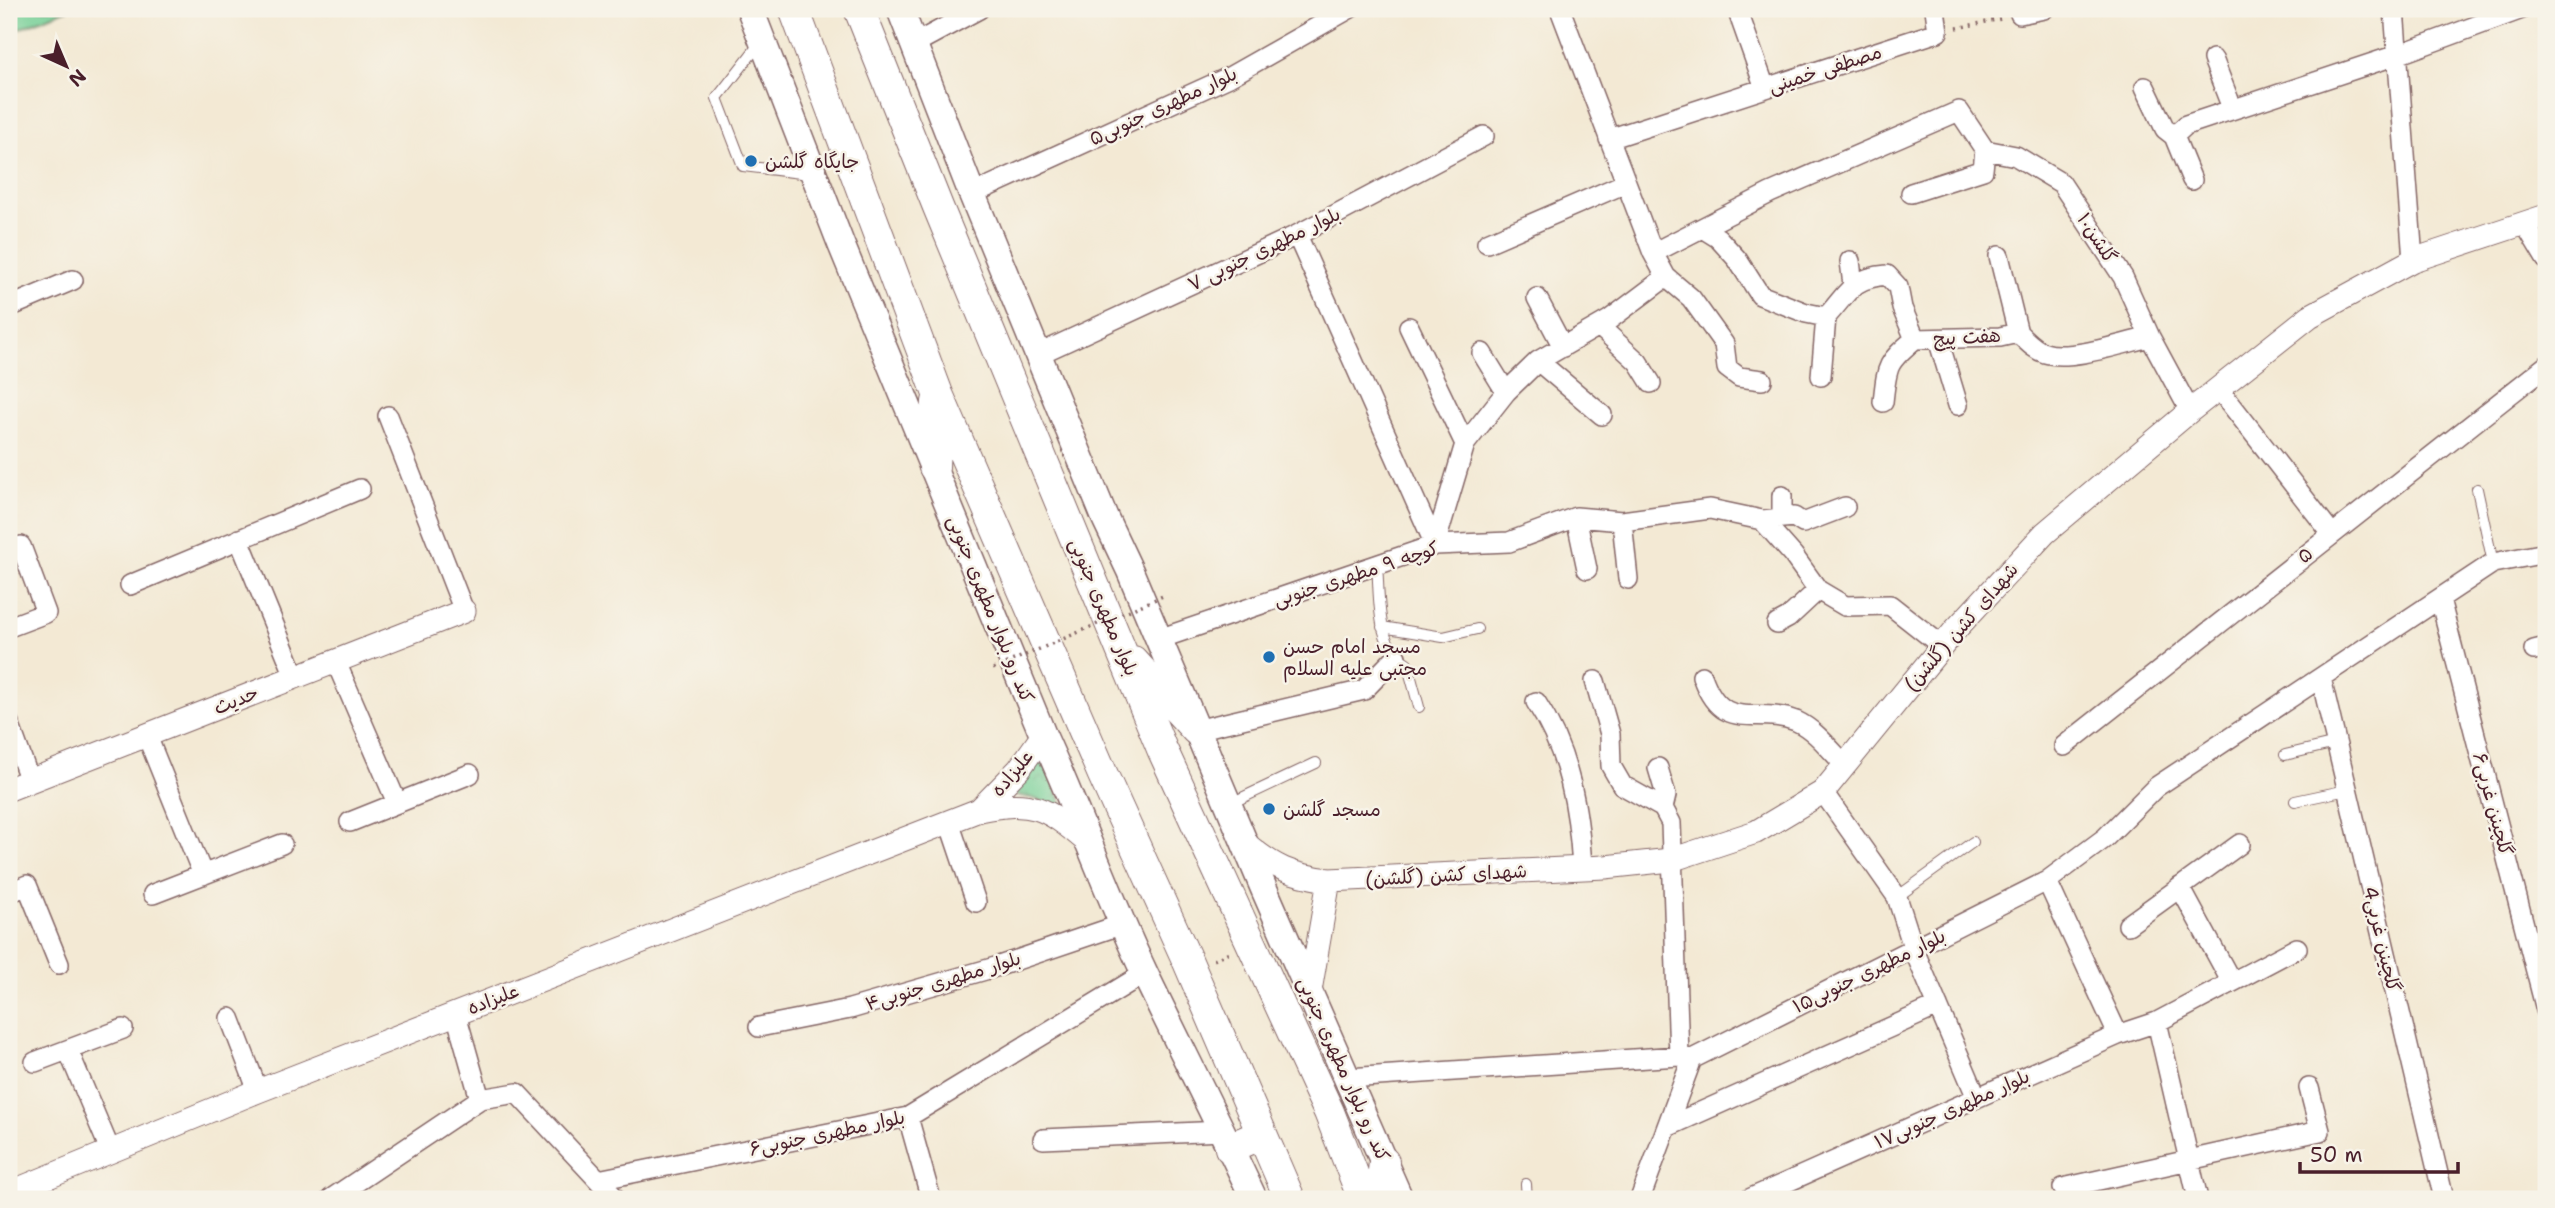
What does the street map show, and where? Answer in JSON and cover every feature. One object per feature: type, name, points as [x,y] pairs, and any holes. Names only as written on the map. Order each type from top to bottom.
[{"type":"main road","name":"کند رو بلوار مطهری جنوبی","points":[[750,9],[814,175],[1086,841],[1145,973],[1254,1199]]},
{"type":"main road","points":[[794,9],[938,394],[1097,762],[1188,960],[1290,1199]]},
{"type":"main road","name":"بلوار مطهری جنوبی","points":[[859,9],[1162,749],[1329,1112],[1363,1199]]},
{"type":"main road","name":"کند رو بلوار مطهری جنوبی","points":[[900,9],[972,194],[1105,519],[1400,1199]]},
{"type":"main road","points":[[934,467],[938,394]]},
{"type":"main road","points":[[1119,645],[1196,730]]},
{"type":"main road","points":[[1226,1139],[1262,1134]]},
{"type":"main road","points":[[1380,1199],[1384,1162]]},
{"type":"street","points":[[914,44],[979,9]]},
{"type":"street","name":"۵بلوار مطهری جنوبی","points":[[972,194],[1229,77],[1349,9]]},
{"type":"street","points":[[1560,9],[1653,253],[1666,277],[1691,298],[1724,344],[1727,368],[1739,377],[1762,380]]},
{"type":"street","points":[[1737,9],[1765,88]]},
{"type":"street","points":[[1934,9],[1938,32]]},
{"type":"street","points":[[2020,14],[2044,9]]},
{"type":"street","points":[[2394,9],[2413,260]]},
{"type":"street","points":[[2174,136],[2186,125],[2232,108],[2397,55],[2522,9]]},
{"type":"street","name":"مصطفی خمینی","points":[[1609,139],[1938,32]]},
{"type":"street","points":[[2213,59],[2232,108]]},
{"type":"street","points":[[2145,87],[2165,129],[2174,136],[2192,180]]},
{"type":"street","points":[[1653,253],[1770,193],[1959,111],[1985,150],[1983,170],[1911,193]]},
{"type":"street","name":"۷ بلوار مطهری جنوبی","points":[[1039,354],[1297,235],[1485,135]]},
{"type":"street","name":"گلشن۱۰","points":[[1985,150],[2016,156],[2061,183],[2123,277],[2150,337],[2190,411]]},
{"type":"street","points":[[1487,243],[1626,183]]},
{"type":"street","points":[[2536,220],[2546,259]]},
{"type":"street","name":"شهدای کشن (گلشن)","points":[[1245,844],[1265,861],[1296,876],[1329,880],[1582,868],[1671,860],[1756,832],[1823,792],[1942,646],[2045,533],[2190,411],[2310,316],[2413,260],[2536,220]]},
{"type":"street","points":[[1702,228],[1718,238],[1731,252],[1760,295],[1806,313],[1826,317]]},
{"type":"street","points":[[1297,235],[1435,545]]},
{"type":"street","points":[[1999,256],[2018,333]]},
{"type":"street","points":[[1821,376],[1826,317],[1853,285],[1850,261]]},
{"type":"street","name":"هفت پیچ","points":[[1853,285],[1866,277],[1887,275],[1898,287],[1902,307],[1915,339],[2000,337],[2018,333],[2045,354],[2074,355],[2150,337]]},
{"type":"street","points":[[1435,545],[1465,444],[1506,392],[1538,361],[1599,326],[1666,277]]},
{"type":"street","points":[[9,307],[73,280]]},
{"type":"street","points":[[1537,298],[1563,347]]},
{"type":"street","points":[[1599,326],[1638,362],[1651,383]]},
{"type":"street","points":[[1409,327],[1465,444]]},
{"type":"street","points":[[1882,402],[1887,368],[1898,352],[1915,339]]},
{"type":"street","points":[[1938,339],[1958,405]]},
{"type":"street","points":[[1482,353],[1506,392]]},
{"type":"street","points":[[1538,361],[1602,415]]},
{"type":"street","name":"۵","points":[[2064,746],[2546,366]]},
{"type":"street","points":[[2219,389],[2332,534]]},
{"type":"street","points":[[388,416],[464,611]]},
{"type":"street","points":[[130,585],[360,489]]},
{"type":"street","points":[[1782,518],[1783,496]]},
{"type":"street","name":"کوچه ۹ مطهری جنوبی","points":[[1159,639],[1435,545],[1509,542],[1576,517],[1622,521],[1710,509],[1762,520],[1794,517],[1803,523],[1845,507]]},
{"type":"street","points":[[1576,517],[1587,569]]},
{"type":"street","points":[[1762,520],[1793,555],[1818,590],[1845,606],[1890,605],[1942,646]]},
{"type":"street","points":[[1622,521],[1628,579]]},
{"type":"street","points":[[239,539],[295,676]]},
{"type":"street","points":[[9,627],[46,612],[20,546]]},
{"type":"street","points":[[2493,563],[2546,553]]},
{"type":"street","name":"بلوار مطهری جنوبی۱۵","points":[[1348,1078],[1686,1057],[1914,950],[2047,881],[2105,838],[2156,787],[2493,563]]},
{"type":"street","points":[[1777,624],[1788,618],[1818,590]]},
{"type":"street","name":"گلچینن غربی۶","points":[[2440,599],[2546,1010]]},
{"type":"street","name":"حدیث","points":[[19,785],[464,611]]},
{"type":"street","points":[[1196,730],[1364,690],[1396,657]]},
{"type":"street","points":[[336,662],[397,803]]},
{"type":"street","points":[[1702,676],[1715,702],[1729,713],[1796,721],[1814,733],[1845,765]]},
{"type":"street","name":"4گلچینن غربی","points":[[2321,678],[2444,1199]]},
{"type":"street","points":[[1595,681],[1610,734],[1611,766],[1622,785],[1663,808],[1671,823],[1671,860],[1686,1057],[1667,1127],[1640,1199]]},
{"type":"street","points":[[1536,702],[1552,726],[1568,774],[1579,821],[1582,868]]},
{"type":"street","points":[[9,723],[19,785]]},
{"type":"street","name":"علیزاده","points":[[979,810],[1019,769],[1043,735]]},
{"type":"street","points":[[147,736],[203,875]]},
{"type":"street","points":[[1658,768],[1666,795],[1663,808]]},
{"type":"street","points":[[350,822],[470,774]]},
{"type":"street","points":[[1823,792],[1897,897],[1914,950],[1977,1098]]},
{"type":"street","name":"علیزاده","points":[[9,1193],[258,1091],[979,810],[1018,804],[1037,807],[1056,816],[1086,841]]},
{"type":"street","points":[[949,822],[976,901]]},
{"type":"street","points":[[153,894],[282,844]]},
{"type":"street","points":[[2128,925],[2240,844]]},
{"type":"street","points":[[1310,991],[1329,880]]},
{"type":"street","points":[[2047,881],[2118,1035]]},
{"type":"street","points":[[9,893],[27,885],[59,964]]},
{"type":"street","points":[[2180,887],[2231,981]]},
{"type":"street","name":"بلوار مطهری جنوبی۴","points":[[759,1027],[850,1009],[999,966],[1123,924]]},
{"type":"street","name":"بلوار مطهری جنوبی۱۷","points":[[1749,1199],[2118,1035],[2157,1022],[2297,948]]},
{"type":"street","name":"بلوار مطهری جنوبی۶","points":[[598,1180],[908,1117],[1145,973]]},
{"type":"street","points":[[1667,1127],[1938,1006]]},
{"type":"street","points":[[456,1014],[480,1099]]},
{"type":"street","points":[[230,1018],[258,1091]]},
{"type":"street","points":[[2157,1022],[2198,1199]]},
{"type":"street","points":[[35,1062],[123,1029]]},
{"type":"street","points":[[68,1050],[110,1150]]},
{"type":"street","points":[[2063,1188],[2320,1130],[2309,1088]]},
{"type":"street","points":[[331,1199],[480,1099],[517,1093],[616,1199]]},
{"type":"street","points":[[908,1117],[931,1199]]},
{"type":"street","points":[[1043,1139],[1226,1139]]},
{"type":"lane","points":[[762,40],[717,98],[743,166],[814,175]]},
{"type":"lane","points":[[2477,489],[2493,563]]},
{"type":"lane","points":[[1377,564],[1382,627],[1396,657],[1407,663],[1419,707]]},
{"type":"lane","points":[[1382,627],[1443,637],[1477,629]]},
{"type":"lane","points":[[2285,755],[2336,743]]},
{"type":"lane","points":[[1228,804],[1316,763]]},
{"type":"lane","points":[[2295,800],[2347,790]]},
{"type":"lane","points":[[1897,897],[1973,842]]},
{"type":"lane","points":[[1526,1184],[1527,1199]]},
{"type":"path","points":[[1938,32],[2020,14]]},
{"type":"path","points":[[993,669],[1165,595]]},
{"type":"path","points":[[1188,960],[1206,950],[1212,961],[1250,941]]},
{"type":"green space","points":[[9,9],[68,9],[9,33]]},
{"type":"green space","points":[[1042,750],[1063,807],[1009,794]]},
{"type":"place","name":"جایگاه گلشن","points":[[751,161]]},
{"type":"place","name":"مسجد امام حسن مجتبی علیه السلام","points":[[1269,657]]},
{"type":"place","name":"مسجد گلشن","points":[[1269,809]]}]
